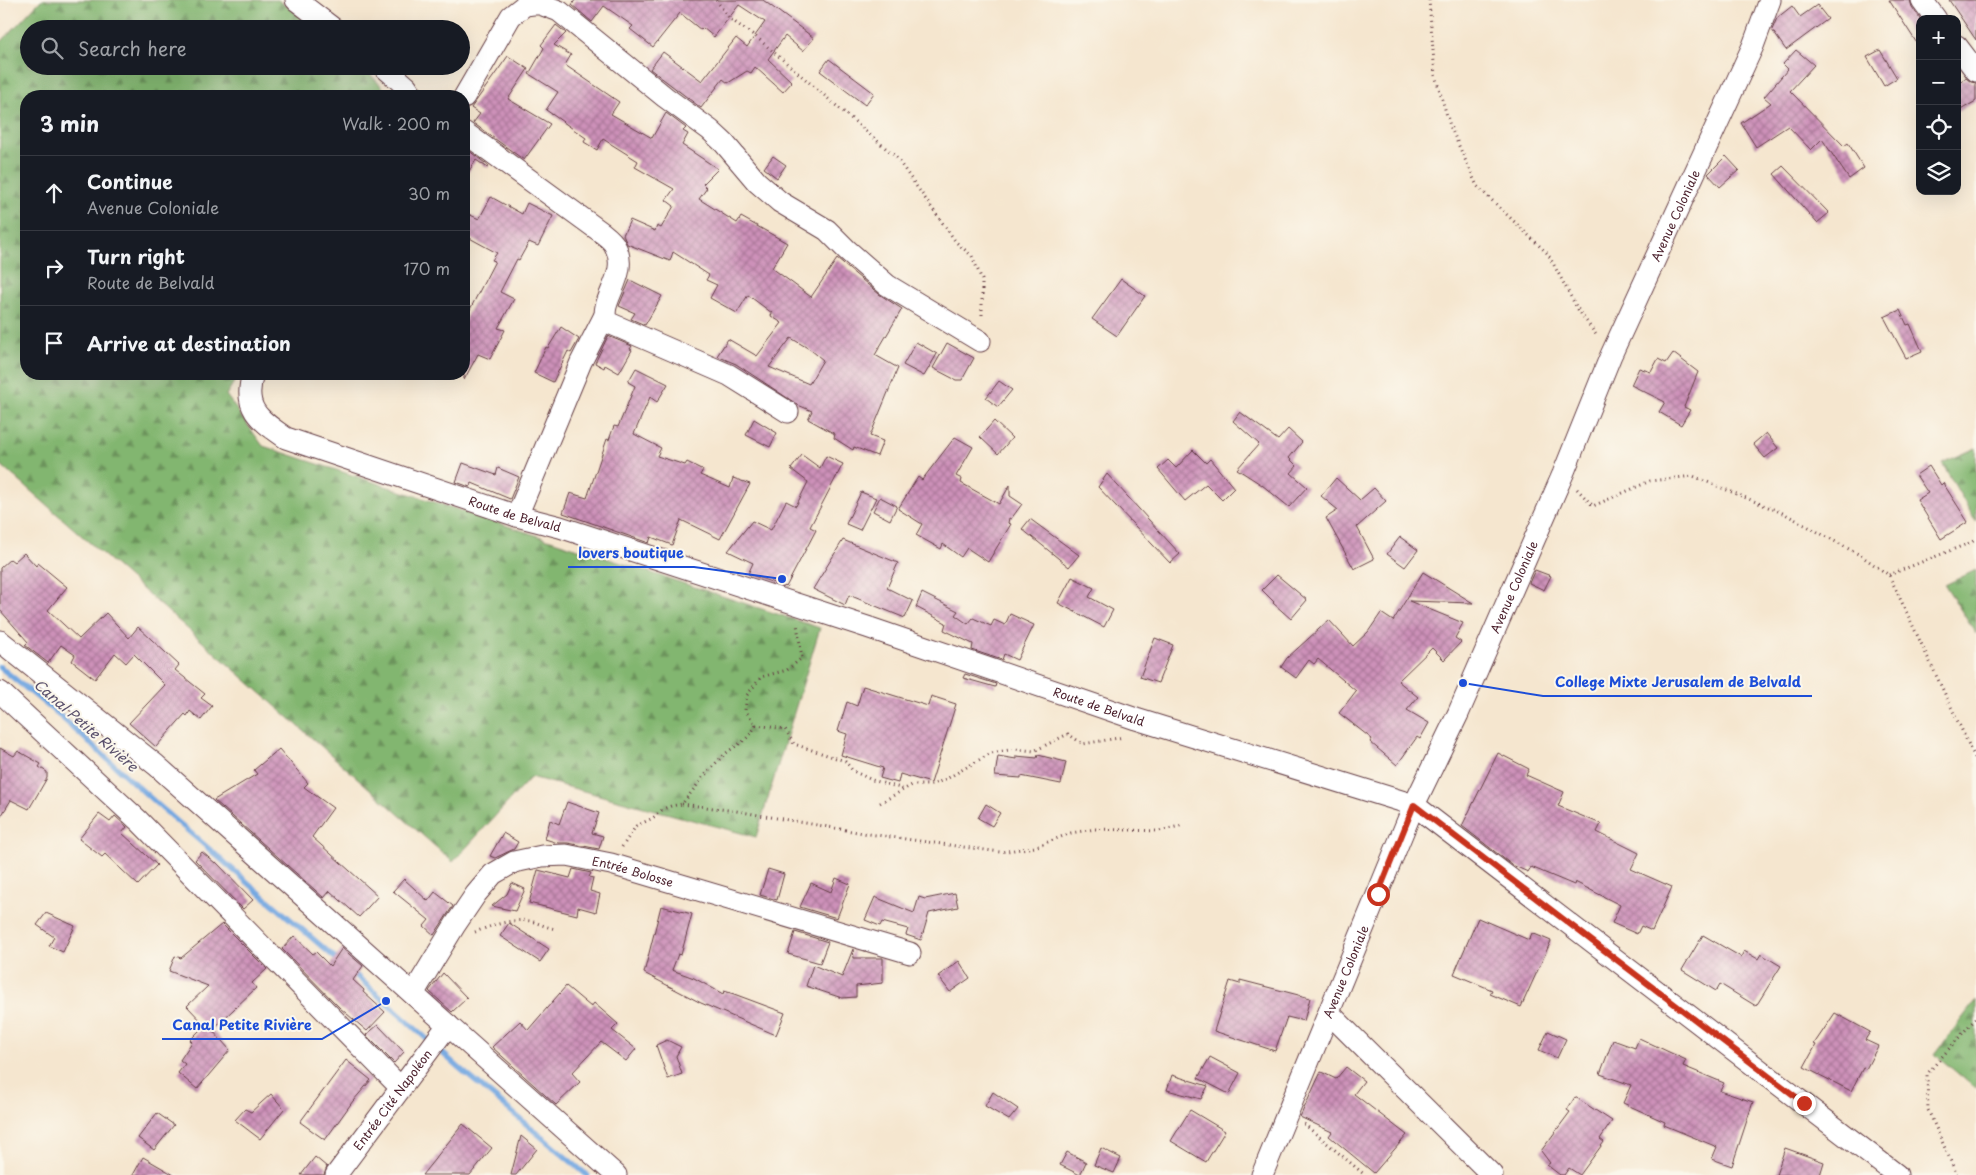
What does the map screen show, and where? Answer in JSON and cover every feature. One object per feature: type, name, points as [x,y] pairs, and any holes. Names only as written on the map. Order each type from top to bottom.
[{"type":"street","points":[[296,0],[322,20]]},
{"type":"street","name":"Avenue Coloniale","points":[[1262,1175],[1414,805],[1458,714],[1563,474],[1611,355],[1752,46],[1770,0]]},
{"type":"street","points":[[1922,0],[1933,15]]},
{"type":"street","points":[[468,90],[510,16],[534,2],[559,11],[664,97],[710,130],[724,143],[757,182],[780,202],[827,230],[886,285],[980,341]]},
{"type":"street","points":[[1961,51],[1976,71]]},
{"type":"street","points":[[393,75],[409,90]]},
{"type":"street","points":[[470,136],[601,232],[615,245],[619,258],[618,280],[605,306],[604,317],[581,362],[517,516]]},
{"type":"street","points":[[604,317],[607,322],[617,328],[730,375],[788,412]]},
{"type":"street","name":"Route de Belvald","points":[[251,380],[249,394],[252,409],[261,421],[286,438],[517,516],[560,527],[793,603],[1136,719],[1414,805],[1897,1175]]},
{"type":"street","points":[[0,640],[156,765],[616,1175]]},
{"type":"street","points":[[0,692],[139,820],[400,1087]]},
{"type":"street","name":"Entrée Bolosse","points":[[413,994],[455,925],[476,894],[493,874],[514,862],[542,856],[566,855],[610,864],[910,953]]},
{"type":"street","points":[[1329,1013],[1492,1175]]},
{"type":"street","name":"Entrée Cité Napoléon","points":[[336,1175],[448,1025]]},
{"type":"path","points":[[716,0],[730,19],[754,36],[895,156],[956,242],[972,256],[982,280],[983,304],[980,341]]},
{"type":"path","points":[[1429,0],[1436,75],[1450,126],[1478,186],[1548,254],[1577,308],[1611,355]]},
{"type":"path","points":[[1563,474],[1593,506],[1650,481],[1693,476],[1786,514],[1860,555],[1889,575],[1976,760]]},
{"type":"path","points":[[1889,575],[1976,539]]},
{"type":"path","points":[[793,603],[802,658],[787,670],[762,678],[747,695],[745,710],[756,725],[785,729],[794,744],[845,761],[853,771],[872,780],[905,789]]},
{"type":"path","points":[[880,802],[912,785],[932,785],[948,778],[991,753],[1015,749],[1034,751],[1068,734],[1083,744],[1129,736],[1136,719]]},
{"type":"path","points":[[682,804],[714,765],[724,755],[749,737],[756,725]]},
{"type":"path","points":[[610,864],[636,826],[653,818],[663,809],[682,804],[736,811],[869,834],[1000,852],[1035,847],[1071,833],[1094,829],[1159,831],[1184,825]]},
{"type":"path","points":[[455,925],[474,933],[487,927],[521,921],[535,922],[542,927],[557,929]]},
{"type":"path","points":[[1957,1175],[1928,1110],[1927,1074],[1976,1018]]},
{"type":"path","points":[[1288,1110],[1365,1175]]},
{"type":"green space","points":[[41,0],[278,0],[306,20],[22,20]]},
{"type":"green space","points":[[20,22],[20,75],[371,75],[385,90],[20,90],[20,380],[235,380],[226,395],[263,446],[820,628],[756,837],[531,777],[453,862],[0,464],[0,43]]},
{"type":"green space","points":[[1976,448],[1976,522],[1942,463]]},
{"type":"green space","points":[[1976,570],[1976,634],[1945,585]]},
{"type":"green space","points":[[1976,1000],[1976,1089],[1935,1054]]},
{"type":"building","points":[[575,0],[763,0],[814,38],[803,51],[785,36],[768,59],[792,82],[783,92],[755,67],[751,73],[747,71],[728,83],[723,79],[701,108],[650,69],[663,52],[702,81],[736,38],[747,47],[765,22],[739,5],[714,37],[703,28],[701,30],[680,13],[653,47],[630,29],[633,26],[604,6],[592,22],[572,5]]},
{"type":"building","points":[[1889,0],[1910,0],[1918,15],[1916,15],[1916,42]]},
{"type":"building","points":[[1949,0],[1976,0],[1976,40],[1961,15]]},
{"type":"building","points":[[1817,5],[1828,19],[1786,50],[1772,30],[1777,18],[1792,6],[1800,17]]},
{"type":"building","points":[[556,25],[566,33],[554,45],[571,55],[565,65],[619,102],[611,114],[652,138],[666,113],[686,128],[683,131],[688,134],[682,145],[718,169],[703,184],[707,188],[699,199],[737,223],[741,217],[787,243],[772,268],[811,297],[837,259],[879,294],[902,309],[875,355],[898,368],[870,436],[883,441],[877,456],[854,447],[853,450],[834,438],[835,434],[808,419],[812,411],[798,405],[736,364],[717,356],[728,339],[757,356],[782,323],[771,316],[772,313],[748,295],[737,313],[710,298],[717,285],[706,280],[709,275],[673,252],[670,261],[627,244],[623,235],[630,220],[655,231],[657,226],[661,228],[674,206],[666,200],[674,189],[635,167],[638,161],[603,139],[597,150],[584,142],[586,138],[546,110],[558,92],[529,74],[544,48],[541,45]],"holes":[[[791,338],[823,360],[809,384],[769,367]]]},
{"type":"building","points":[[1796,50],[1814,65],[1790,91],[1844,146],[1848,143],[1864,168],[1849,179],[1822,139],[1811,150],[1788,126],[1756,147],[1741,123],[1771,103],[1764,97],[1788,69],[1783,64]]},
{"type":"building","points":[[1880,50],[1897,78],[1884,86],[1867,57]]},
{"type":"building","points":[[508,56],[528,69],[508,99],[550,124],[524,160],[473,123],[480,114],[471,108]]},
{"type":"building","points":[[829,59],[874,93],[865,105],[820,71]]},
{"type":"building","points":[[1966,78],[1976,83],[1976,101],[1961,110],[1961,105],[1961,81]]},
{"type":"building","points":[[470,152],[489,166],[488,168],[476,160],[470,170]]},
{"type":"building","points":[[773,156],[786,165],[777,178],[764,168]]},
{"type":"building","points":[[1726,156],[1739,170],[1720,187],[1708,174]]},
{"type":"building","points":[[1783,166],[1829,213],[1817,223],[1774,174]]},
{"type":"building","points":[[491,197],[522,214],[527,203],[553,216],[538,246],[529,242],[519,260],[517,259],[500,292],[514,299],[498,328],[505,330],[490,359],[478,354],[470,369],[470,309],[495,261],[492,260],[497,253],[470,238],[470,215],[479,219]]},
{"type":"building","points":[[1121,279],[1145,296],[1117,336],[1092,319]]},
{"type":"building","points":[[630,280],[662,296],[645,325],[631,319],[635,313],[619,306]]},
{"type":"building","points":[[1900,310],[1907,325],[1910,324],[1922,351],[1906,358],[1884,317]]},
{"type":"building","points":[[561,327],[579,339],[571,353],[568,351],[553,382],[534,373],[546,347],[548,348]]},
{"type":"building","points":[[608,336],[632,346],[630,349],[632,350],[619,373],[605,365],[604,368],[595,363]]},
{"type":"building","points":[[916,342],[937,354],[924,376],[903,365]]},
{"type":"building","points":[[947,343],[974,358],[962,380],[956,380],[933,368]]},
{"type":"building","points":[[1673,353],[1698,372],[1684,407],[1690,410],[1681,425],[1659,412],[1665,402],[1631,385],[1639,368],[1651,372],[1658,359],[1666,363]]},
{"type":"building","points":[[636,368],[668,384],[657,402],[650,397],[634,434],[661,448],[657,456],[685,465],[687,462],[703,470],[700,475],[730,488],[733,478],[750,484],[720,539],[681,520],[672,545],[651,537],[649,543],[563,513],[570,493],[587,498],[607,439],[609,440],[614,426],[618,427],[635,386],[628,382]]},
{"type":"building","points":[[999,381],[1012,390],[998,407],[986,398]]},
{"type":"building","points":[[1240,412],[1278,440],[1288,429],[1302,442],[1289,458],[1297,466],[1291,473],[1307,487],[1289,507],[1262,485],[1237,469],[1259,444],[1233,421]]},
{"type":"building","points":[[754,419],[777,433],[770,447],[746,435]]},
{"type":"building","points":[[994,421],[1012,438],[998,454],[980,437]]},
{"type":"building","points":[[1766,433],[1778,448],[1765,458],[1753,444]]},
{"type":"building","points":[[955,437],[973,447],[956,476],[962,479],[961,483],[999,504],[1010,485],[1010,496],[1022,504],[1011,519],[1009,518],[1008,523],[1011,524],[988,562],[967,548],[961,557],[943,544],[941,549],[916,535],[922,524],[898,509],[918,477],[922,480]]},
{"type":"building","points":[[1193,450],[1206,463],[1210,459],[1234,488],[1222,500],[1206,484],[1185,501],[1158,469],[1168,460],[1176,468]]},
{"type":"building","points":[[802,455],[820,468],[826,456],[843,464],[810,527],[816,530],[786,587],[748,574],[753,563],[728,551],[752,521],[771,530],[786,501],[796,506],[808,482],[791,469]]},
{"type":"building","points":[[463,463],[496,475],[498,468],[519,477],[510,499],[472,483],[470,487],[456,482]]},
{"type":"building","points":[[1929,466],[1941,485],[1943,483],[1968,522],[1941,539],[1917,500],[1928,493],[1916,475]]},
{"type":"building","points":[[1107,474],[1180,554],[1170,563],[1098,487]]},
{"type":"building","points":[[1336,478],[1360,500],[1374,488],[1386,501],[1357,527],[1374,559],[1354,569],[1326,518],[1338,510],[1321,496]]},
{"type":"building","points":[[861,492],[876,498],[860,530],[846,524]]},
{"type":"building","points":[[880,497],[897,506],[890,520],[873,511]]},
{"type":"building","points":[[1030,519],[1079,555],[1069,567],[1022,529]]},
{"type":"building","points":[[1400,537],[1418,550],[1405,567],[1387,554]]},
{"type":"building","points":[[843,540],[898,563],[887,588],[913,601],[905,618],[849,595],[845,605],[813,589]]},
{"type":"building","points":[[24,553],[36,566],[38,563],[67,587],[48,610],[79,639],[106,613],[129,638],[138,627],[179,665],[175,670],[205,694],[201,698],[212,706],[201,720],[190,711],[187,716],[185,714],[156,747],[129,723],[165,685],[134,654],[126,663],[115,653],[95,679],[72,661],[75,655],[61,645],[48,663],[25,645],[28,642],[0,610],[0,568],[10,559],[14,562]]},
{"type":"building","points":[[1535,570],[1551,576],[1544,590],[1529,583]]},
{"type":"building","points":[[1423,572],[1473,603],[1409,601],[1463,623],[1455,638],[1461,642],[1444,660],[1432,648],[1398,681],[1418,697],[1407,710],[1429,723],[1420,739],[1417,737],[1397,765],[1370,742],[1372,739],[1339,713],[1356,691],[1318,659],[1314,664],[1309,660],[1296,678],[1281,667],[1287,658],[1329,620],[1353,646],[1368,632],[1381,613],[1393,621]]},
{"type":"building","points":[[1277,575],[1307,600],[1291,619],[1262,590]]},
{"type":"building","points":[[1072,577],[1094,588],[1089,597],[1113,610],[1104,627],[1058,603]]},
{"type":"building","points":[[922,593],[958,611],[955,615],[968,624],[973,618],[991,626],[994,620],[1005,625],[1010,614],[1034,625],[1017,660],[1004,654],[1002,660],[972,650],[973,644],[944,630],[946,623],[916,607]]},
{"type":"building","points":[[1155,638],[1173,645],[1158,683],[1140,677]]},
{"type":"building","points":[[965,674],[996,684],[995,687],[963,678]]},
{"type":"building","points":[[863,686],[928,706],[931,696],[956,704],[931,783],[900,774],[898,783],[880,778],[883,768],[841,755],[847,734],[838,731],[847,702],[857,706]]},
{"type":"building","points":[[0,748],[14,756],[18,751],[41,764],[39,767],[47,772],[47,778],[29,809],[11,800],[0,818]]},
{"type":"building","points":[[279,749],[308,783],[304,787],[333,808],[312,837],[378,896],[359,917],[330,891],[324,898],[214,800],[257,774],[254,770]]},
{"type":"building","points":[[1498,753],[1529,769],[1526,775],[1564,792],[1558,806],[1601,824],[1597,832],[1639,853],[1631,869],[1672,887],[1652,931],[1641,926],[1637,934],[1612,923],[1620,905],[1575,882],[1574,885],[1531,867],[1528,872],[1512,865],[1462,826]]},
{"type":"building","points":[[1038,755],[1066,762],[1061,784],[1021,776],[1021,778],[995,776],[998,756],[1016,759],[1016,756],[1037,758]]},
{"type":"building","points":[[567,802],[599,813],[592,833],[603,836],[599,849],[558,843],[545,839],[550,820],[559,824]]},
{"type":"building","points":[[986,804],[1000,813],[992,826],[978,818]]},
{"type":"building","points":[[99,814],[110,822],[115,816],[127,827],[122,833],[157,865],[138,885],[105,854],[102,857],[79,839]]},
{"type":"building","points":[[503,833],[518,842],[514,849],[495,858],[490,856]]},
{"type":"building","points":[[202,852],[216,862],[253,900],[243,909],[195,860]]},
{"type":"building","points":[[573,869],[591,873],[589,877],[593,878],[590,891],[600,894],[596,912],[578,907],[577,915],[529,903],[538,870],[570,878]]},
{"type":"building","points":[[768,869],[784,874],[777,900],[760,895]]},
{"type":"building","points":[[836,878],[850,884],[837,918],[800,907],[811,883],[831,892]]},
{"type":"building","points":[[404,879],[428,901],[435,892],[453,906],[434,935],[424,926],[429,920],[393,891]]},
{"type":"building","points":[[512,883],[525,889],[515,911],[492,906],[507,894]]},
{"type":"building","points":[[955,893],[958,907],[929,913],[921,940],[906,935],[908,929],[882,922],[880,926],[865,920],[875,897],[914,913],[919,897],[925,899]]},
{"type":"building","points":[[661,906],[692,914],[681,955],[678,954],[672,970],[694,978],[723,994],[724,991],[734,994],[785,1013],[776,1035],[701,1003],[644,973]]},
{"type":"building","points":[[46,913],[75,926],[63,952],[49,946],[54,937],[37,925]]},
{"type":"building","points":[[1478,918],[1529,940],[1532,933],[1551,941],[1521,1007],[1490,994],[1492,990],[1454,974]]},
{"type":"building","points":[[509,923],[549,949],[540,962],[500,936]]},
{"type":"building","points":[[222,924],[267,969],[252,983],[256,988],[212,1030],[230,1050],[197,1089],[178,1073],[185,1064],[180,1060],[192,1042],[190,1040],[205,1025],[187,1006],[208,986],[169,971],[175,956],[181,958]]},
{"type":"building","points":[[795,932],[828,942],[820,963],[788,954]]},
{"type":"building","points":[[1703,935],[1741,957],[1744,951],[1758,959],[1761,954],[1781,966],[1756,1006],[1720,984],[1716,991],[1682,970]]},
{"type":"building","points":[[294,936],[313,954],[316,952],[330,966],[342,948],[363,966],[353,980],[385,1012],[367,1031],[340,1008],[282,949]]},
{"type":"building","points":[[853,949],[854,958],[883,958],[883,983],[856,986],[856,997],[842,998],[806,986],[813,965],[842,977]]},
{"type":"building","points":[[959,961],[970,978],[950,992],[938,976]]},
{"type":"building","points":[[443,973],[467,998],[452,1012],[429,991]]},
{"type":"building","points":[[1240,980],[1310,998],[1304,1021],[1287,1017],[1275,1051],[1214,1031],[1230,981],[1240,984]]},
{"type":"building","points":[[566,986],[591,1007],[594,1003],[618,1024],[612,1030],[636,1049],[626,1061],[601,1042],[572,1073],[580,1082],[556,1105],[492,1047],[520,1021],[528,1030]]},
{"type":"building","points":[[1835,1013],[1870,1032],[1865,1040],[1878,1046],[1866,1069],[1863,1068],[1851,1091],[1804,1067],[1816,1045],[1814,1044]]},
{"type":"building","points":[[378,1025],[404,1052],[394,1063],[366,1035]]},
{"type":"building","points":[[1548,1031],[1566,1039],[1557,1058],[1539,1050]]},
{"type":"building","points":[[1639,1038],[1686,1060],[1683,1066],[1724,1083],[1720,1091],[1753,1102],[1732,1166],[1712,1159],[1717,1147],[1664,1125],[1665,1122],[1623,1103],[1631,1085],[1600,1074],[1613,1040],[1635,1048]]},
{"type":"building","points":[[667,1040],[681,1047],[676,1056],[682,1074],[668,1079],[656,1045]]},
{"type":"building","points":[[1210,1057],[1240,1073],[1229,1094],[1198,1078]]},
{"type":"building","points":[[346,1060],[371,1080],[353,1101],[325,1140],[300,1122]]},
{"type":"building","points":[[1346,1067],[1364,1081],[1354,1094],[1407,1135],[1374,1173],[1329,1136],[1332,1132],[1300,1117],[1321,1072],[1336,1079]]},
{"type":"building","points":[[1172,1075],[1208,1086],[1201,1099],[1167,1090]]},
{"type":"building","points":[[993,1092],[1018,1109],[1009,1120],[985,1106]]},
{"type":"building","points":[[271,1094],[284,1109],[260,1139],[235,1120],[245,1109],[251,1112]]},
{"type":"building","points":[[1575,1097],[1612,1121],[1600,1139],[1604,1142],[1580,1175],[1569,1168],[1564,1175],[1560,1175],[1547,1165],[1550,1163],[1541,1151],[1570,1112],[1567,1110]]},
{"type":"building","points":[[1190,1110],[1225,1131],[1206,1162],[1171,1141]]},
{"type":"building","points":[[157,1113],[174,1125],[154,1150],[138,1138]]},
{"type":"building","points":[[463,1124],[492,1148],[470,1175],[422,1175]]},
{"type":"building","points":[[521,1136],[537,1149],[516,1175],[511,1175]]},
{"type":"building","points":[[1101,1148],[1121,1158],[1114,1173],[1094,1165]]},
{"type":"building","points":[[1785,1148],[1824,1162],[1820,1175],[1776,1175]]},
{"type":"building","points":[[1067,1152],[1086,1162],[1080,1175],[1060,1165]]},
{"type":"building","points":[[143,1157],[174,1175],[133,1175]]},
{"type":"building","points":[[315,1157],[327,1167],[324,1175],[301,1175]]},
{"type":"waterway","name":"Canal Petite Rivière","points":[[0,667],[58,714],[157,804],[341,963]]},
{"type":"waterway","name":"Canal Petite Rivière","points":[[350,970],[458,1067],[587,1175]]},
{"type":"place","name":"lovers boutique","points":[[782,579]]},
{"type":"place","name":"College Mixte Jerusalem de Belvald","points":[[1463,683]]},
{"type":"place","name":"Canal Petite Rivière","points":[[386,1001]]},
{"type":"route","points":[[1378,894],[1414,805],[1804,1103]]}]
